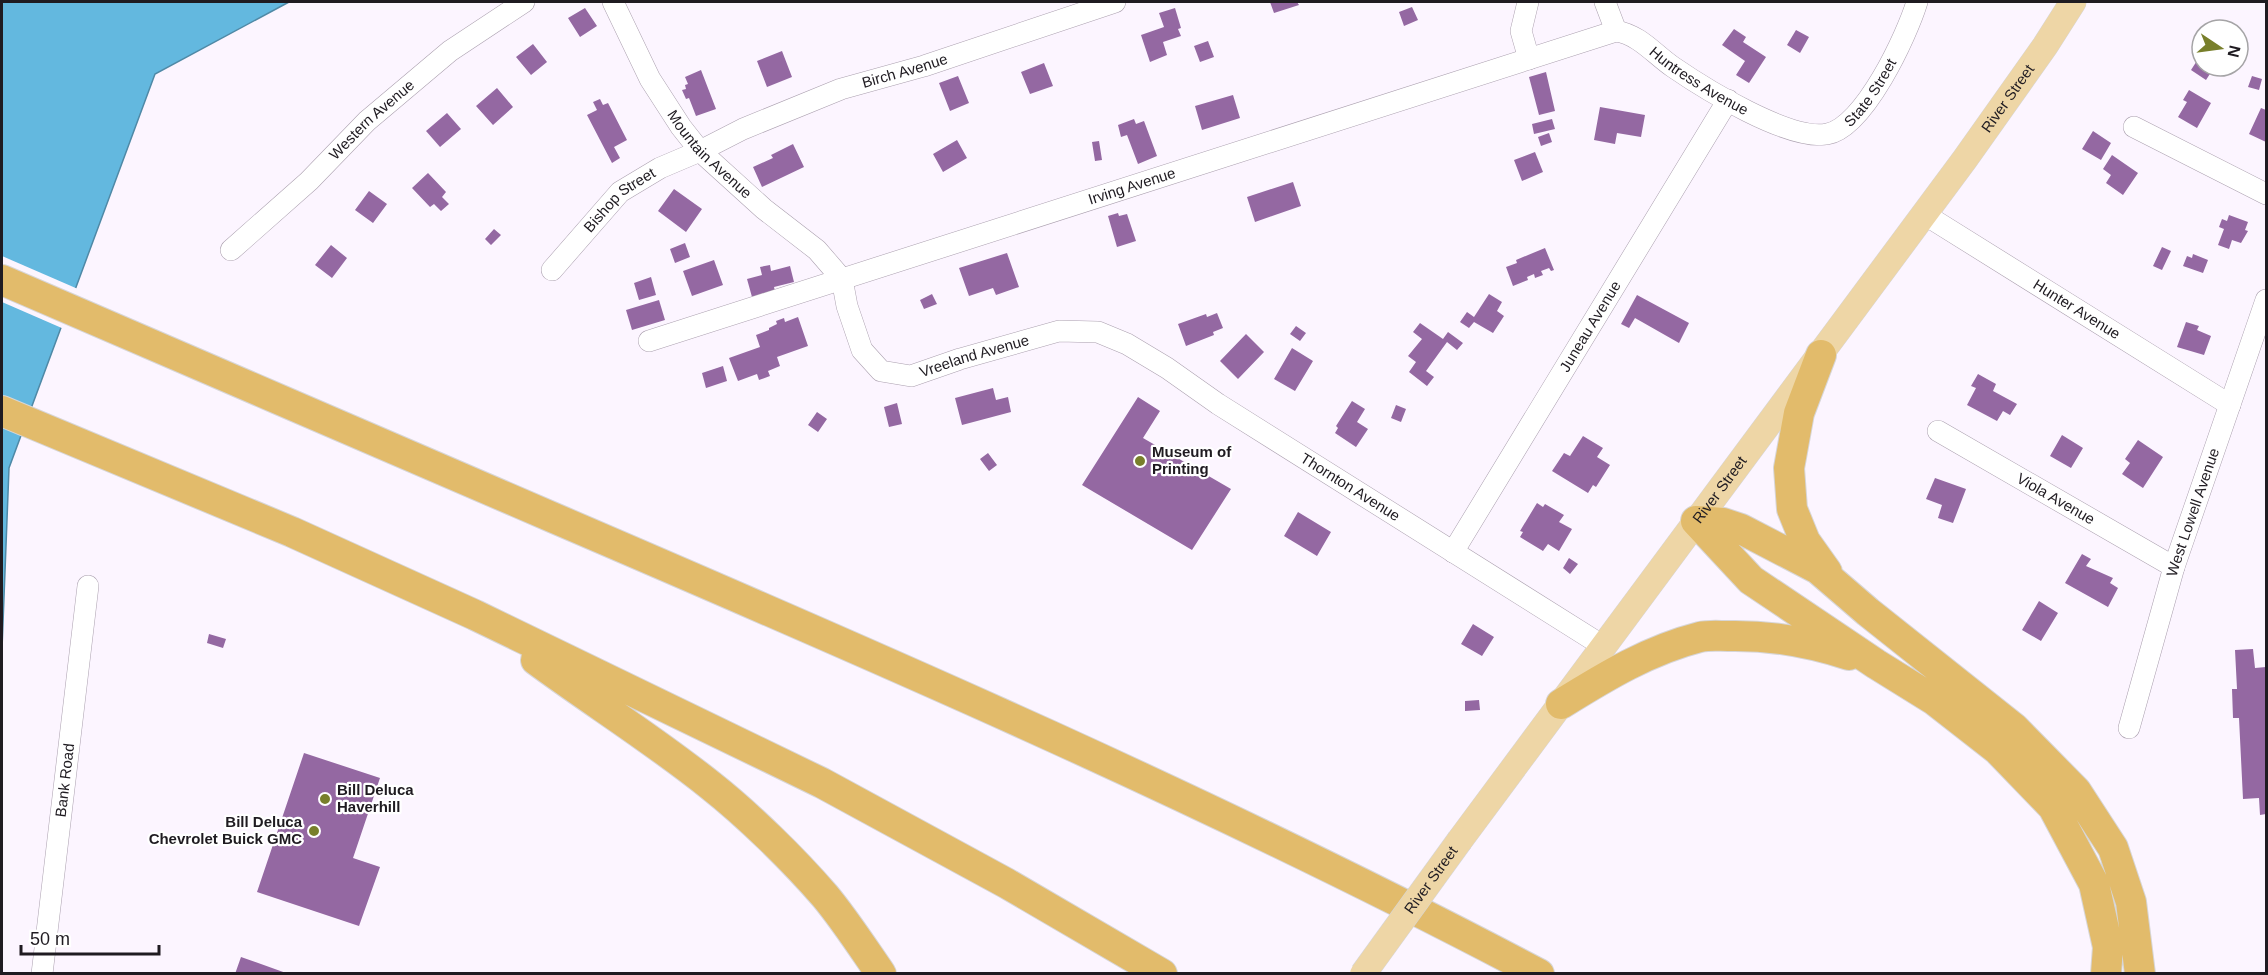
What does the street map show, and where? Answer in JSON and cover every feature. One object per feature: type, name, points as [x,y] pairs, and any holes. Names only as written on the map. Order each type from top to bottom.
[{"type":"highway","points":[[2,280],[808,627],[990,708],[1269,838],[1539,974]]},
{"type":"highway","points":[[1821,355],[1799,413],[1789,468],[1792,509],[1805,540],[1835,584]]},
{"type":"highway","points":[[2,411],[292,532],[475,615],[822,783],[1006,883],[1162,974]]},
{"type":"highway","points":[[1696,521],[1723,523],[1741,529],[1818,569],[2014,728],[2076,791],[2113,848],[2131,902],[2140,974]]},
{"type":"highway","points":[[1696,521],[1751,580],[1934,700],[1998,750],[2053,807],[2094,884],[2108,947],[2106,974]]},
{"type":"highway","points":[[475,615],[574,688],[650,738],[712,787],[765,835],[825,897],[881,974]]},
{"type":"highway","points":[[1561,704],[1620,668],[1654,652],[1703,636],[1759,635],[1815,644],[1876,664]]},
{"type":"highway","points":[[1499,953],[1556,974]]},
{"type":"main road","name":"River Street","points":[[1363,974],[1924,214],[2045,46],[2073,2]]},
{"type":"street","name":"Western Avenue","points":[[231,250],[309,181],[375,114],[450,51],[524,2]]},
{"type":"street","name":"Mountain Avenue","points":[[613,2],[650,79],[681,127],[700,151],[764,210],[817,250],[842,279]]},
{"type":"street","name":"Birch Avenue","points":[[700,151],[743,129],[841,89],[924,66],[1115,2]]},
{"type":"street","points":[[1528,2],[1521,31],[1529,59]]},
{"type":"street","points":[[1605,2],[1616,31]]},
{"type":"street","name":"State Street","points":[[1786,128],[1801,134],[1829,134],[1852,117],[1887,71],[1908,29],[1917,2]]},
{"type":"street","name":"Irving Avenue","points":[[649,341],[1616,31]]},
{"type":"street","name":"Huntress Avenue","points":[[1616,31],[1629,33],[1673,67],[1728,100],[1786,128]]},
{"type":"street","name":"Juneau Avenue","points":[[1453,552],[1728,100]]},
{"type":"street","points":[[2134,128],[2266,194]]},
{"type":"street","name":"Bishop Street","points":[[552,270],[620,192],[660,168],[700,151]]},
{"type":"street","name":"Hunter Avenue","points":[[1924,214],[2230,405]]},
{"type":"street","name":"Vreeland Avenue","points":[[842,279],[847,306],[862,350],[881,371],[911,376],[960,359],[1059,331],[1098,332]]},
{"type":"street","name":"West Lowell Avenue","points":[[2129,728],[2174,567],[2266,300]]},
{"type":"street","name":"Thornton Avenue","points":[[1098,332],[1127,344],[1167,368],[1218,404],[1603,646]]},
{"type":"street","name":"Viola Avenue","points":[[1938,431],[2174,567]]},
{"type":"street","name":"Bank Road","points":[[42,974],[88,586]]},
{"type":"water","points":[[2,2],[289,2],[155,74],[9,468],[2,649]]},
{"type":"pier","points":[[2,256],[78,289],[64,329],[2,302]]},
{"type":"building","points":[[1270,2],[1297,2],[1299,5],[1274,13]]},
{"type":"building","points":[[1412,7],[1418,20],[1404,26],[1399,12]]},
{"type":"building","points":[[585,8],[597,26],[580,37],[568,18]]},
{"type":"building","points":[[1175,8],[1181,36],[1163,42],[1167,55],[1150,62],[1141,35],[1164,27],[1159,13]]},
{"type":"building","points":[[1734,29],[1746,37],[1743,42],[1766,57],[1749,83],[1736,75],[1745,61],[1722,45]]},
{"type":"building","points":[[1796,30],[1809,37],[1800,53],[1787,45]]},
{"type":"building","points":[[1208,41],[1214,57],[1200,62],[1194,46]]},
{"type":"building","points":[[533,44],[547,62],[531,75],[516,57]]},
{"type":"building","points":[[782,51],[792,77],[767,87],[757,61]]},
{"type":"building","points":[[1044,63],[1053,86],[1030,94],[1021,72]]},
{"type":"building","points":[[701,70],[716,109],[696,116],[689,98],[686,99],[682,90],[686,89],[685,85],[688,84],[685,77]]},
{"type":"building","points":[[1546,72],[1555,111],[1539,115],[1529,77]]},
{"type":"building","points":[[958,76],[969,103],[950,111],[939,83]]},
{"type":"building","points":[[2252,76],[2262,79],[2259,90],[2248,87]]},
{"type":"building","points":[[497,88],[513,107],[493,125],[476,106]]},
{"type":"building","points":[[2189,90],[2211,103],[2197,128],[2178,117],[2187,102],[2183,100]]},
{"type":"building","points":[[1233,95],[1240,118],[1202,130],[1195,106]]},
{"type":"building","points":[[600,99],[603,105],[608,103],[627,140],[614,147],[620,158],[612,163],[587,115],[597,110],[593,102]]},
{"type":"building","points":[[1600,107],[1645,115],[1641,137],[1617,133],[1615,144],[1594,140]]},
{"type":"building","points":[[2261,108],[2266,110],[2266,142],[2249,134]]},
{"type":"building","points":[[447,113],[461,129],[440,147],[426,131]]},
{"type":"building","points":[[1134,119],[1136,124],[1144,121],[1157,156],[1138,164],[1127,135],[1121,137],[1118,125]]},
{"type":"building","points":[[1552,119],[1555,129],[1534,134],[1532,124]]},
{"type":"building","points":[[2093,131],[2111,143],[2101,160],[2082,149]]},
{"type":"building","points":[[1549,133],[1552,142],[1541,146],[1538,137]]},
{"type":"building","points":[[957,140],[967,158],[943,172],[933,154]]},
{"type":"building","points":[[1099,141],[1102,160],[1095,161],[1092,142]]},
{"type":"building","points":[[793,144],[804,167],[762,187],[753,167],[773,158],[771,155]]},
{"type":"building","points":[[1535,152],[1543,172],[1522,181],[1514,160]]},
{"type":"building","points":[[2112,155],[2138,173],[2123,195],[2106,183],[2111,175],[2103,169]]},
{"type":"building","points":[[428,173],[446,192],[442,197],[449,204],[441,211],[434,204],[430,207],[412,188]]},
{"type":"building","points":[[1293,182],[1301,206],[1255,222],[1247,197]]},
{"type":"building","points":[[674,189],[702,209],[686,232],[658,211]]},
{"type":"building","points":[[369,191],[387,204],[373,223],[355,210]]},
{"type":"building","points":[[1118,213],[1119,216],[1127,214],[1136,241],[1117,247],[1108,216]]},
{"type":"building","points":[[2229,215],[2248,222],[2245,230],[2248,231],[2241,243],[2232,240],[2229,249],[2218,245],[2224,229],[2219,227],[2222,219],[2227,221]]},
{"type":"building","points":[[494,229],[501,235],[491,245],[485,239]]},
{"type":"building","points":[[685,243],[690,257],[675,263],[670,249]]},
{"type":"building","points":[[331,245],[347,258],[332,278],[315,265]]},
{"type":"building","points":[[2162,247],[2171,251],[2162,270],[2153,266]]},
{"type":"building","points":[[1545,248],[1554,270],[1551,271],[1549,268],[1541,271],[1543,275],[1535,278],[1534,274],[1527,277],[1528,280],[1513,286],[1506,267],[1517,263],[1516,260]]},
{"type":"building","points":[[1007,253],[1019,287],[996,295],[993,288],[969,296],[959,268]]},
{"type":"building","points":[[2193,254],[2208,260],[2203,273],[2183,266],[2187,256],[2192,258]]},
{"type":"building","points":[[714,260],[723,285],[692,296],[683,271]]},
{"type":"building","points":[[770,265],[771,271],[790,266],[794,282],[774,287],[775,291],[752,297],[747,279],[762,275],[760,267]]},
{"type":"building","points":[[651,277],[656,295],[639,300],[634,283]]},
{"type":"building","points":[[932,294],[937,304],[924,309],[920,300]]},
{"type":"building","points":[[1489,294],[1502,302],[1497,311],[1504,316],[1493,333],[1474,322],[1469,328],[1460,322],[1467,312],[1474,317]]},
{"type":"building","points":[[1637,295],[1689,323],[1679,343],[1635,318],[1629,328],[1621,324]]},
{"type":"building","points":[[659,300],[665,320],[632,330],[626,310]]},
{"type":"building","points":[[1217,313],[1223,328],[1213,332],[1214,335],[1186,346],[1178,324],[1206,314],[1207,317]]},
{"type":"building","points":[[798,317],[808,346],[777,357],[780,366],[768,371],[770,376],[759,380],[757,374],[738,381],[729,358],[760,347],[756,335],[769,330],[777,324],[776,321],[784,318],[785,322]]},
{"type":"building","points":[[2186,322],[2199,326],[2197,330],[2211,336],[2204,355],[2177,347]]},
{"type":"building","points":[[1420,323],[1443,339],[1448,332],[1463,343],[1457,350],[1447,342],[1426,371],[1434,377],[1427,386],[1409,372],[1416,362],[1408,356],[1422,339],[1413,332]]},
{"type":"building","points":[[1296,326],[1306,333],[1300,341],[1290,334]]},
{"type":"building","points":[[1246,334],[1264,352],[1238,379],[1220,361]]},
{"type":"building","points":[[1292,348],[1313,361],[1295,391],[1274,379]]},
{"type":"building","points":[[723,366],[727,381],[706,388],[702,373]]},
{"type":"building","points":[[1978,374],[1996,384],[1993,391],[2017,404],[2010,415],[2003,411],[1997,421],[1967,405],[1976,388],[1971,386]]},
{"type":"building","points":[[993,388],[996,400],[1008,397],[1011,412],[962,425],[955,398]]},
{"type":"building","name":"Museum of Printing","points":[[1138,397],[1160,411],[1143,438],[1231,489],[1192,550],[1082,485]]},
{"type":"building","points":[[1352,401],[1365,409],[1357,422],[1368,429],[1356,447],[1335,433],[1338,428],[1336,426]]},
{"type":"building","points":[[897,403],[902,424],[889,427],[884,407]]},
{"type":"building","points":[[1396,405],[1406,409],[1401,422],[1391,418]]},
{"type":"building","points":[[817,412],[827,419],[818,432],[808,425]]},
{"type":"building","points":[[2062,435],[2083,448],[2071,468],[2050,456]]},
{"type":"building","points":[[1583,436],[1603,448],[1597,457],[1610,465],[1596,487],[1593,485],[1588,493],[1552,471],[1564,453],[1570,456]]},
{"type":"building","points":[[2138,440],[2163,457],[2143,488],[2122,474],[2130,463],[2125,459]]},
{"type":"building","points":[[988,453],[997,465],[989,471],[980,459]]},
{"type":"building","points":[[1935,478],[1966,489],[1953,523],[1938,518],[1942,505],[1926,499]]},
{"type":"building","points":[[1537,503],[1543,507],[1545,504],[1564,515],[1559,522],[1572,529],[1559,551],[1548,544],[1543,551],[1520,537],[1523,532],[1520,531]]},
{"type":"building","points":[[1298,512],[1331,532],[1317,556],[1284,536]]},
{"type":"building","points":[[2082,554],[2091,559],[2086,566],[2113,578],[2110,583],[2118,588],[2108,607],[2065,583]]},
{"type":"building","points":[[1569,558],[1578,564],[1570,574],[1563,568]]},
{"type":"building","points":[[2039,601],[2058,613],[2041,641],[2022,630]]},
{"type":"building","points":[[1473,624],[1494,637],[1482,656],[1461,644]]},
{"type":"building","points":[[209,634],[226,639],[223,648],[207,643]]},
{"type":"building","points":[[2253,649],[2255,668],[2266,667],[2266,814],[2260,815],[2259,798],[2243,799],[2239,718],[2233,718],[2232,689],[2237,689],[2235,650]]},
{"type":"building","points":[[1479,700],[1480,710],[1465,711],[1465,701]]},
{"type":"building","points":[[304,753],[380,778],[353,858],[380,867],[359,926],[257,892]]},
{"type":"building","points":[[241,957],[286,973],[286,974],[235,974]]},
{"type":"place","name":"Museum of Printing","points":[[1140,461]]},
{"type":"place","name":"Bill Deluca Haverhill","points":[[325,799]]},
{"type":"place","name":"Bill Deluca Chevrolet Buick GMC","points":[[314,831]]}]
